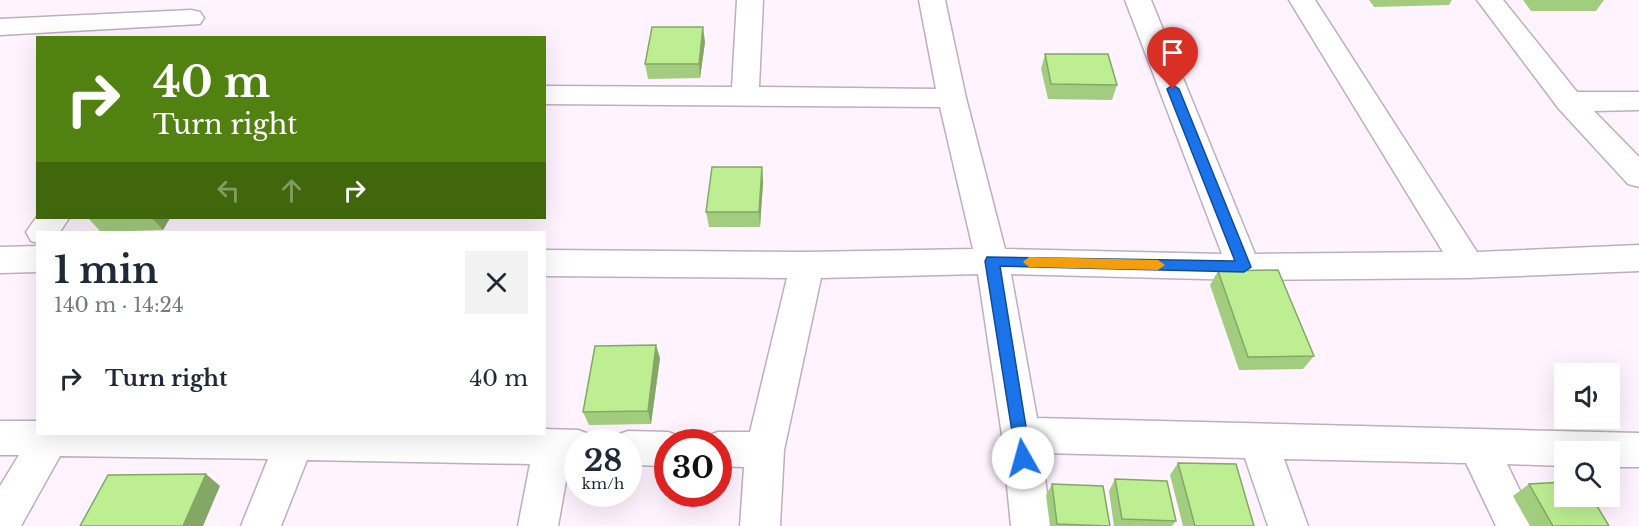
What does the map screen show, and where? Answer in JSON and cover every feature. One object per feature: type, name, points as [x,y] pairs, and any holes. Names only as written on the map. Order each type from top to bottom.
[{"type":"street","points":[[745,96],[750,0]]},
{"type":"street","points":[[932,0],[952,98],[992,261],[1021,435],[1031,526]]},
{"type":"street","points":[[1138,0],[1244,267]]},
{"type":"street","points":[[1302,0],[1468,265]]},
{"type":"street","points":[[1490,0],[1569,102],[1639,176]]},
{"type":"street","points":[[0,27],[191,18]]},
{"type":"street","points":[[546,94],[952,98]]},
{"type":"street","points":[[1569,102],[1639,100]]},
{"type":"street","points":[[43,231],[52,219]]},
{"type":"street","points":[[546,263],[807,265],[992,261],[1244,267],[1468,265],[1639,258]]},
{"type":"street","points":[[760,526],[765,450],[807,265]]},
{"type":"street","points":[[1021,435],[1639,450]]},
{"type":"street","points":[[0,438],[564,447]]},
{"type":"street","points":[[0,523],[49,440]]},
{"type":"street","points":[[1258,440],[1288,526]]},
{"type":"street","points":[[261,526],[294,443]]},
{"type":"street","points":[[1478,447],[1518,526]]},
{"type":"street","points":[[732,449],[765,450]]},
{"type":"street","points":[[538,526],[564,450]]},
{"type":"building","points":[[652,27],[703,27],[699,64],[645,64]]},
{"type":"building","points":[[1045,54],[1108,54],[1117,85],[1051,84]]},
{"type":"building","points":[[712,167],[762,167],[759,212],[706,212]]},
{"type":"building","points":[[1278,270],[1314,356],[1248,357],[1218,271]]},
{"type":"building","points":[[656,345],[648,411],[583,412],[595,346]]},
{"type":"building","points":[[1178,463],[1236,464],[1254,526],[1195,526]]},
{"type":"building","points":[[206,474],[183,526],[80,526],[108,475]]},
{"type":"building","points":[[1115,479],[1167,481],[1176,521],[1122,519]]},
{"type":"building","points":[[1554,483],[1554,507],[1598,507],[1609,526],[1553,526],[1529,484]]},
{"type":"building","points":[[1052,484],[1103,486],[1110,526],[1057,524]]},
{"type":"slow traffic","points":[[1029,262],[1158,265]]},
{"type":"route","points":[[1023,458],[992,261],[1244,267],[1173,89]]}]
